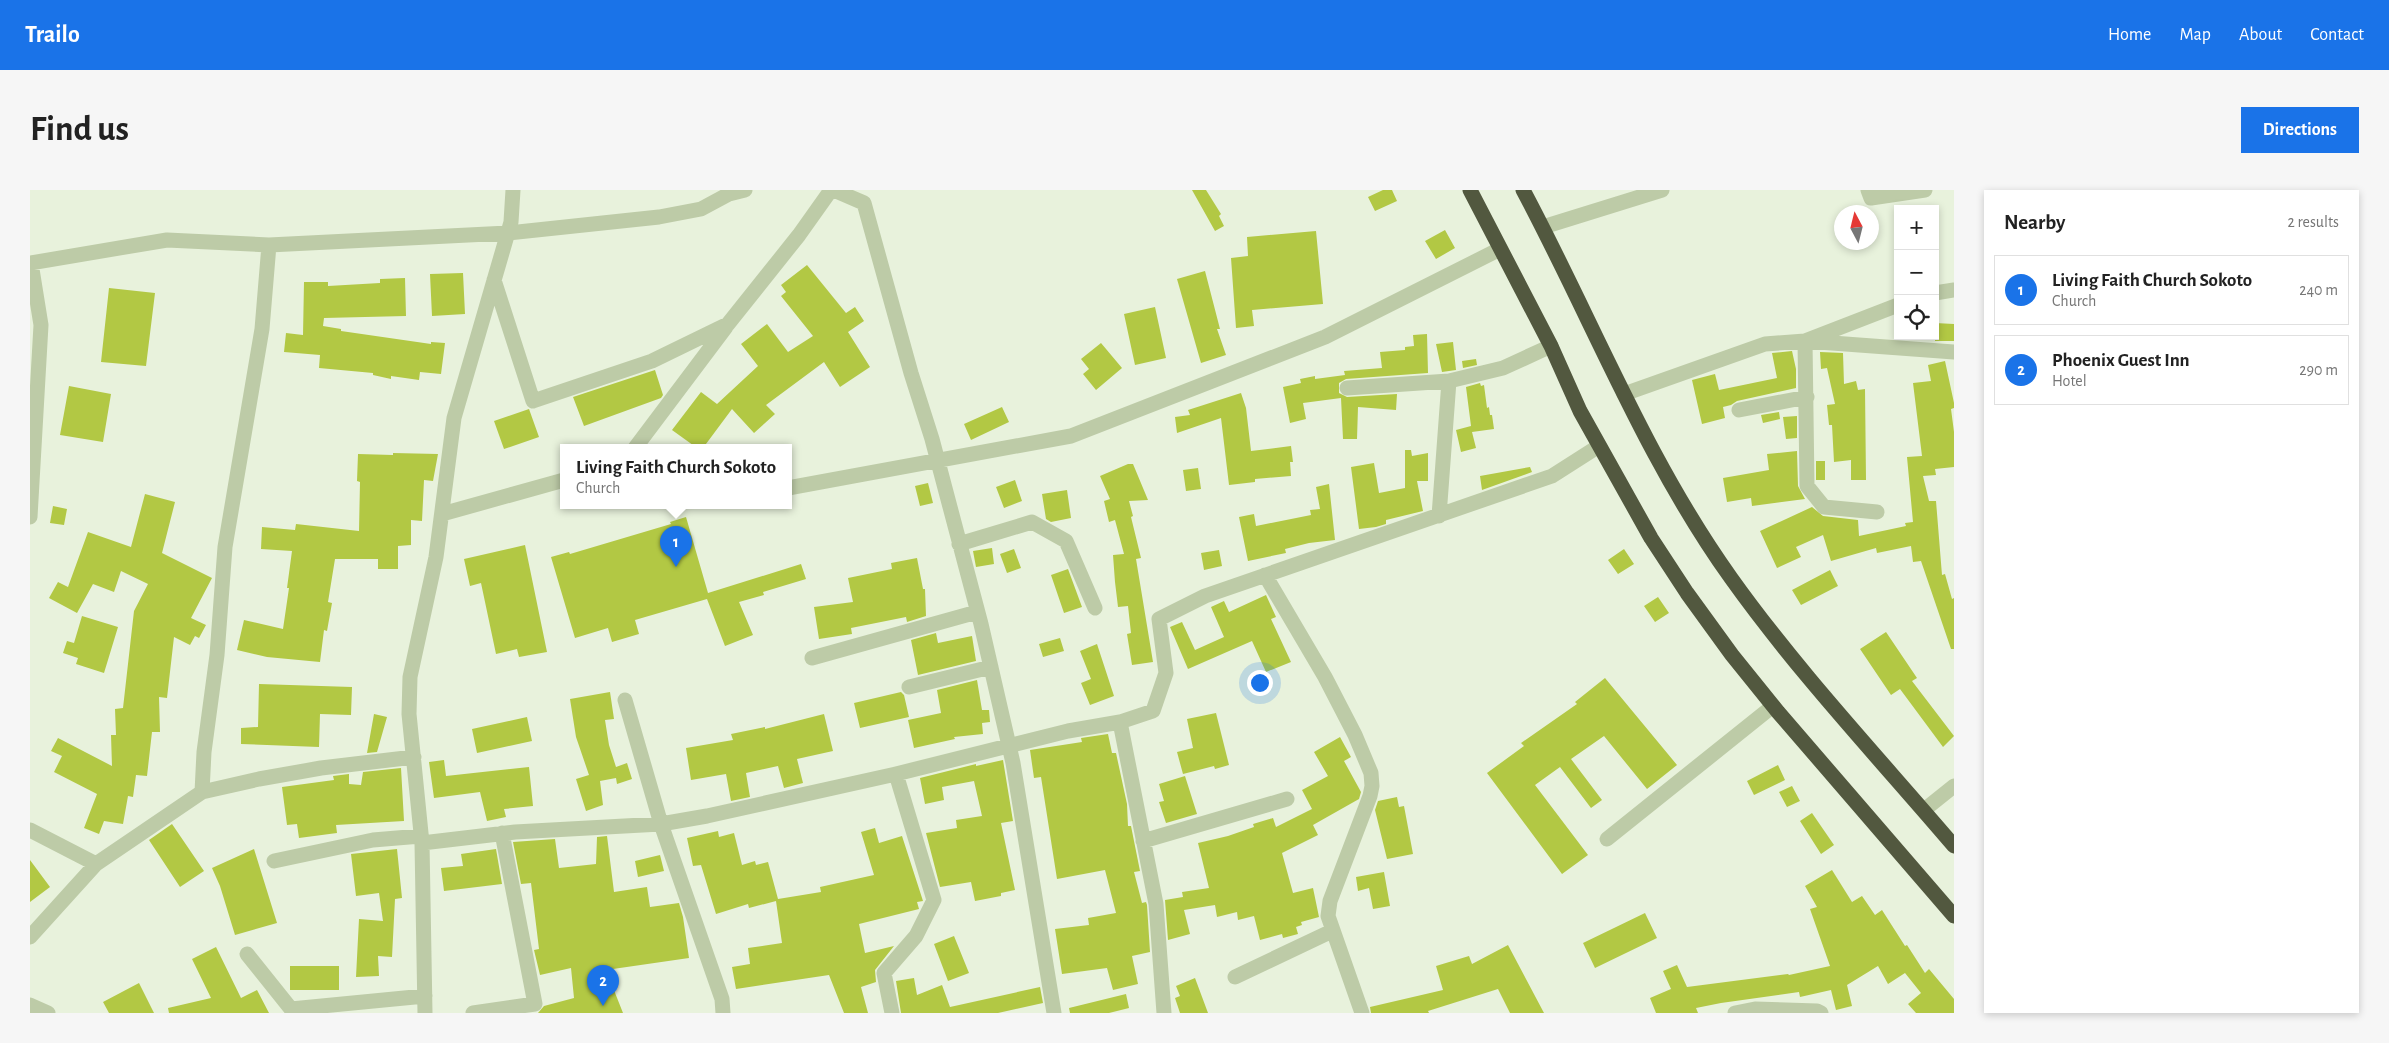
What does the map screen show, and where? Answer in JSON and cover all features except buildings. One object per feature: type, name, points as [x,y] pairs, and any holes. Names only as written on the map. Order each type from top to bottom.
[{"type":"highway","points":[[1470,190],[1599,446],[1651,538],[1687,593],[1732,655],[1773,706],[1954,916]]},
{"type":"highway","points":[[1523,190],[1543,227],[1624,394],[1684,504],[1730,577],[1809,676],[1954,846]]},
{"type":"street","points":[[425,1013],[422,840],[409,714],[410,677],[436,557],[454,418],[511,222],[512,190]]},
{"type":"street","points":[[30,517],[41,325],[31,263],[168,240],[269,245],[508,233],[659,217],[701,209],[729,194],[745,190]]},
{"type":"street","points":[[639,444],[728,324],[833,190],[864,203],[938,460],[991,667],[1009,746],[1054,1013]]},
{"type":"street","points":[[1543,227],[1662,190]]},
{"type":"street","points":[[1868,190],[1871,198],[1925,190]]},
{"type":"street","points":[[202,792],[204,752],[217,654],[225,547],[262,329],[269,245]]},
{"type":"street","points":[[792,487],[1071,436],[1325,337],[1500,248]]},
{"type":"street","points":[[494,280],[533,401],[652,361],[728,324]]},
{"type":"street","points":[[1939,292],[1954,290]]},
{"type":"street","points":[[1805,341],[1894,307]]},
{"type":"street","points":[[1624,394],[1765,344],[1805,341],[1954,352]]},
{"type":"street","points":[[1805,341],[1807,486],[1824,507],[1877,512]]},
{"type":"street","points":[[1347,388],[1449,381],[1503,368],[1550,346]]},
{"type":"street","points":[[1439,516],[1449,381]]},
{"type":"street","points":[[1739,410],[1807,397]]},
{"type":"street","points":[[274,861],[373,840],[422,840],[502,833],[661,824],[708,816],[896,774],[1068,731],[1120,722],[1153,711],[1166,673],[1159,619],[1205,596],[1552,476],[1599,446]]},
{"type":"street","points":[[442,514],[560,481]]},
{"type":"street","points":[[959,544],[1032,522],[1066,541],[1095,608]]},
{"type":"street","points":[[1265,575],[1325,678],[1355,735],[1371,773],[1372,786],[1370,796],[1330,901],[1328,916],[1362,1013]]},
{"type":"street","points":[[812,658],[977,612]]},
{"type":"street","points":[[909,687],[991,667]]},
{"type":"street","points":[[626,700],[661,824],[716,977],[722,999],[723,1013]]},
{"type":"street","points":[[1607,839],[1773,706]]},
{"type":"street","points":[[1120,722],[1156,904],[1164,1013]]},
{"type":"street","points":[[30,937],[96,864],[202,792],[321,768],[414,757]]},
{"type":"street","points":[[892,1013],[884,973],[916,936],[934,900],[896,774]]},
{"type":"street","points":[[1924,810],[1954,786]]},
{"type":"street","points":[[1143,841],[1287,799]]},
{"type":"street","points":[[30,830],[96,864]]},
{"type":"street","points":[[473,1013],[535,1004],[502,833]]},
{"type":"street","points":[[1235,977],[1332,931]]},
{"type":"street","points":[[248,954],[291,1009],[425,996]]},
{"type":"street","points":[[30,1004],[48,1013]]},
{"type":"street","points":[[1735,1013],[1755,1009],[1817,1010],[1821,1013]]},
{"type":"place","name":"Living Faith Church Sokoto","points":[[676,567]]},
{"type":"place","name":"Phoenix Guest Inn","points":[[603,1006]]}]
